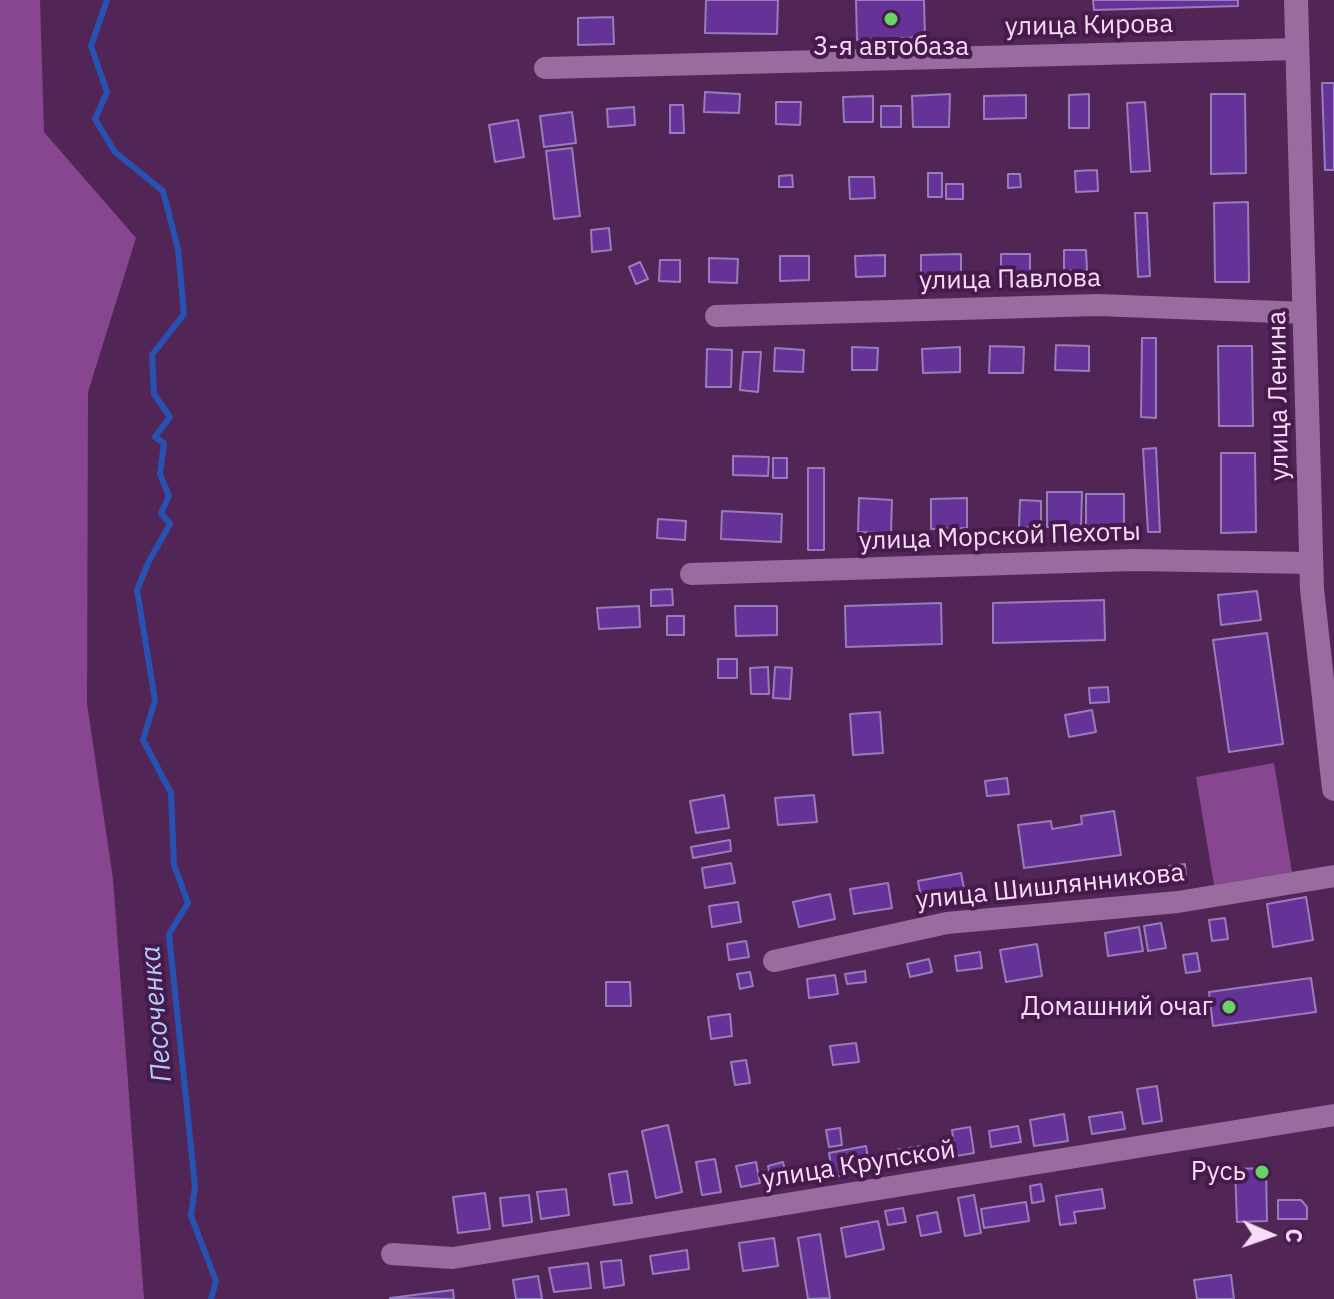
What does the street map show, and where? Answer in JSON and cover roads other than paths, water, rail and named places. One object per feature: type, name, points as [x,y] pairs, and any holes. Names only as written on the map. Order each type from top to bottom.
[{"type":"street","name":"улица Ленина","points":[[1296,0],[1311,563],[1334,789]]},
{"type":"street","name":"улица Кирова","points":[[545,68],[1298,49]]},
{"type":"street","name":"улица Павлова","points":[[716,316],[1098,305],[1305,313]]},
{"type":"street","name":"улица Морской Пехоты","points":[[691,574],[1133,560],[1311,563]]},
{"type":"street","name":"улица Шишлянникова","points":[[774,961],[947,923],[1178,902],[1334,876]]},
{"type":"street","name":"улица Крупской","points":[[392,1254],[453,1258],[1334,1115]]},
{"type":"waterway","name":"Песоченка","points":[[107,0],[91,46],[107,92],[95,119],[115,152],[163,191],[178,249],[184,314],[152,355],[154,394],[170,417],[155,437],[164,443],[160,474],[169,496],[161,513],[170,524],[137,590],[155,700],[143,740],[171,793],[174,865],[188,903],[169,934],[195,1186],[191,1216],[216,1281],[211,1299]]},
{"type":"place","name":"3-я автобаза","points":[[891,19]]},
{"type":"place","name":"Домашний очаг","points":[[1229,1007]]},
{"type":"place","name":"Русь","points":[[1262,1172]]}]
